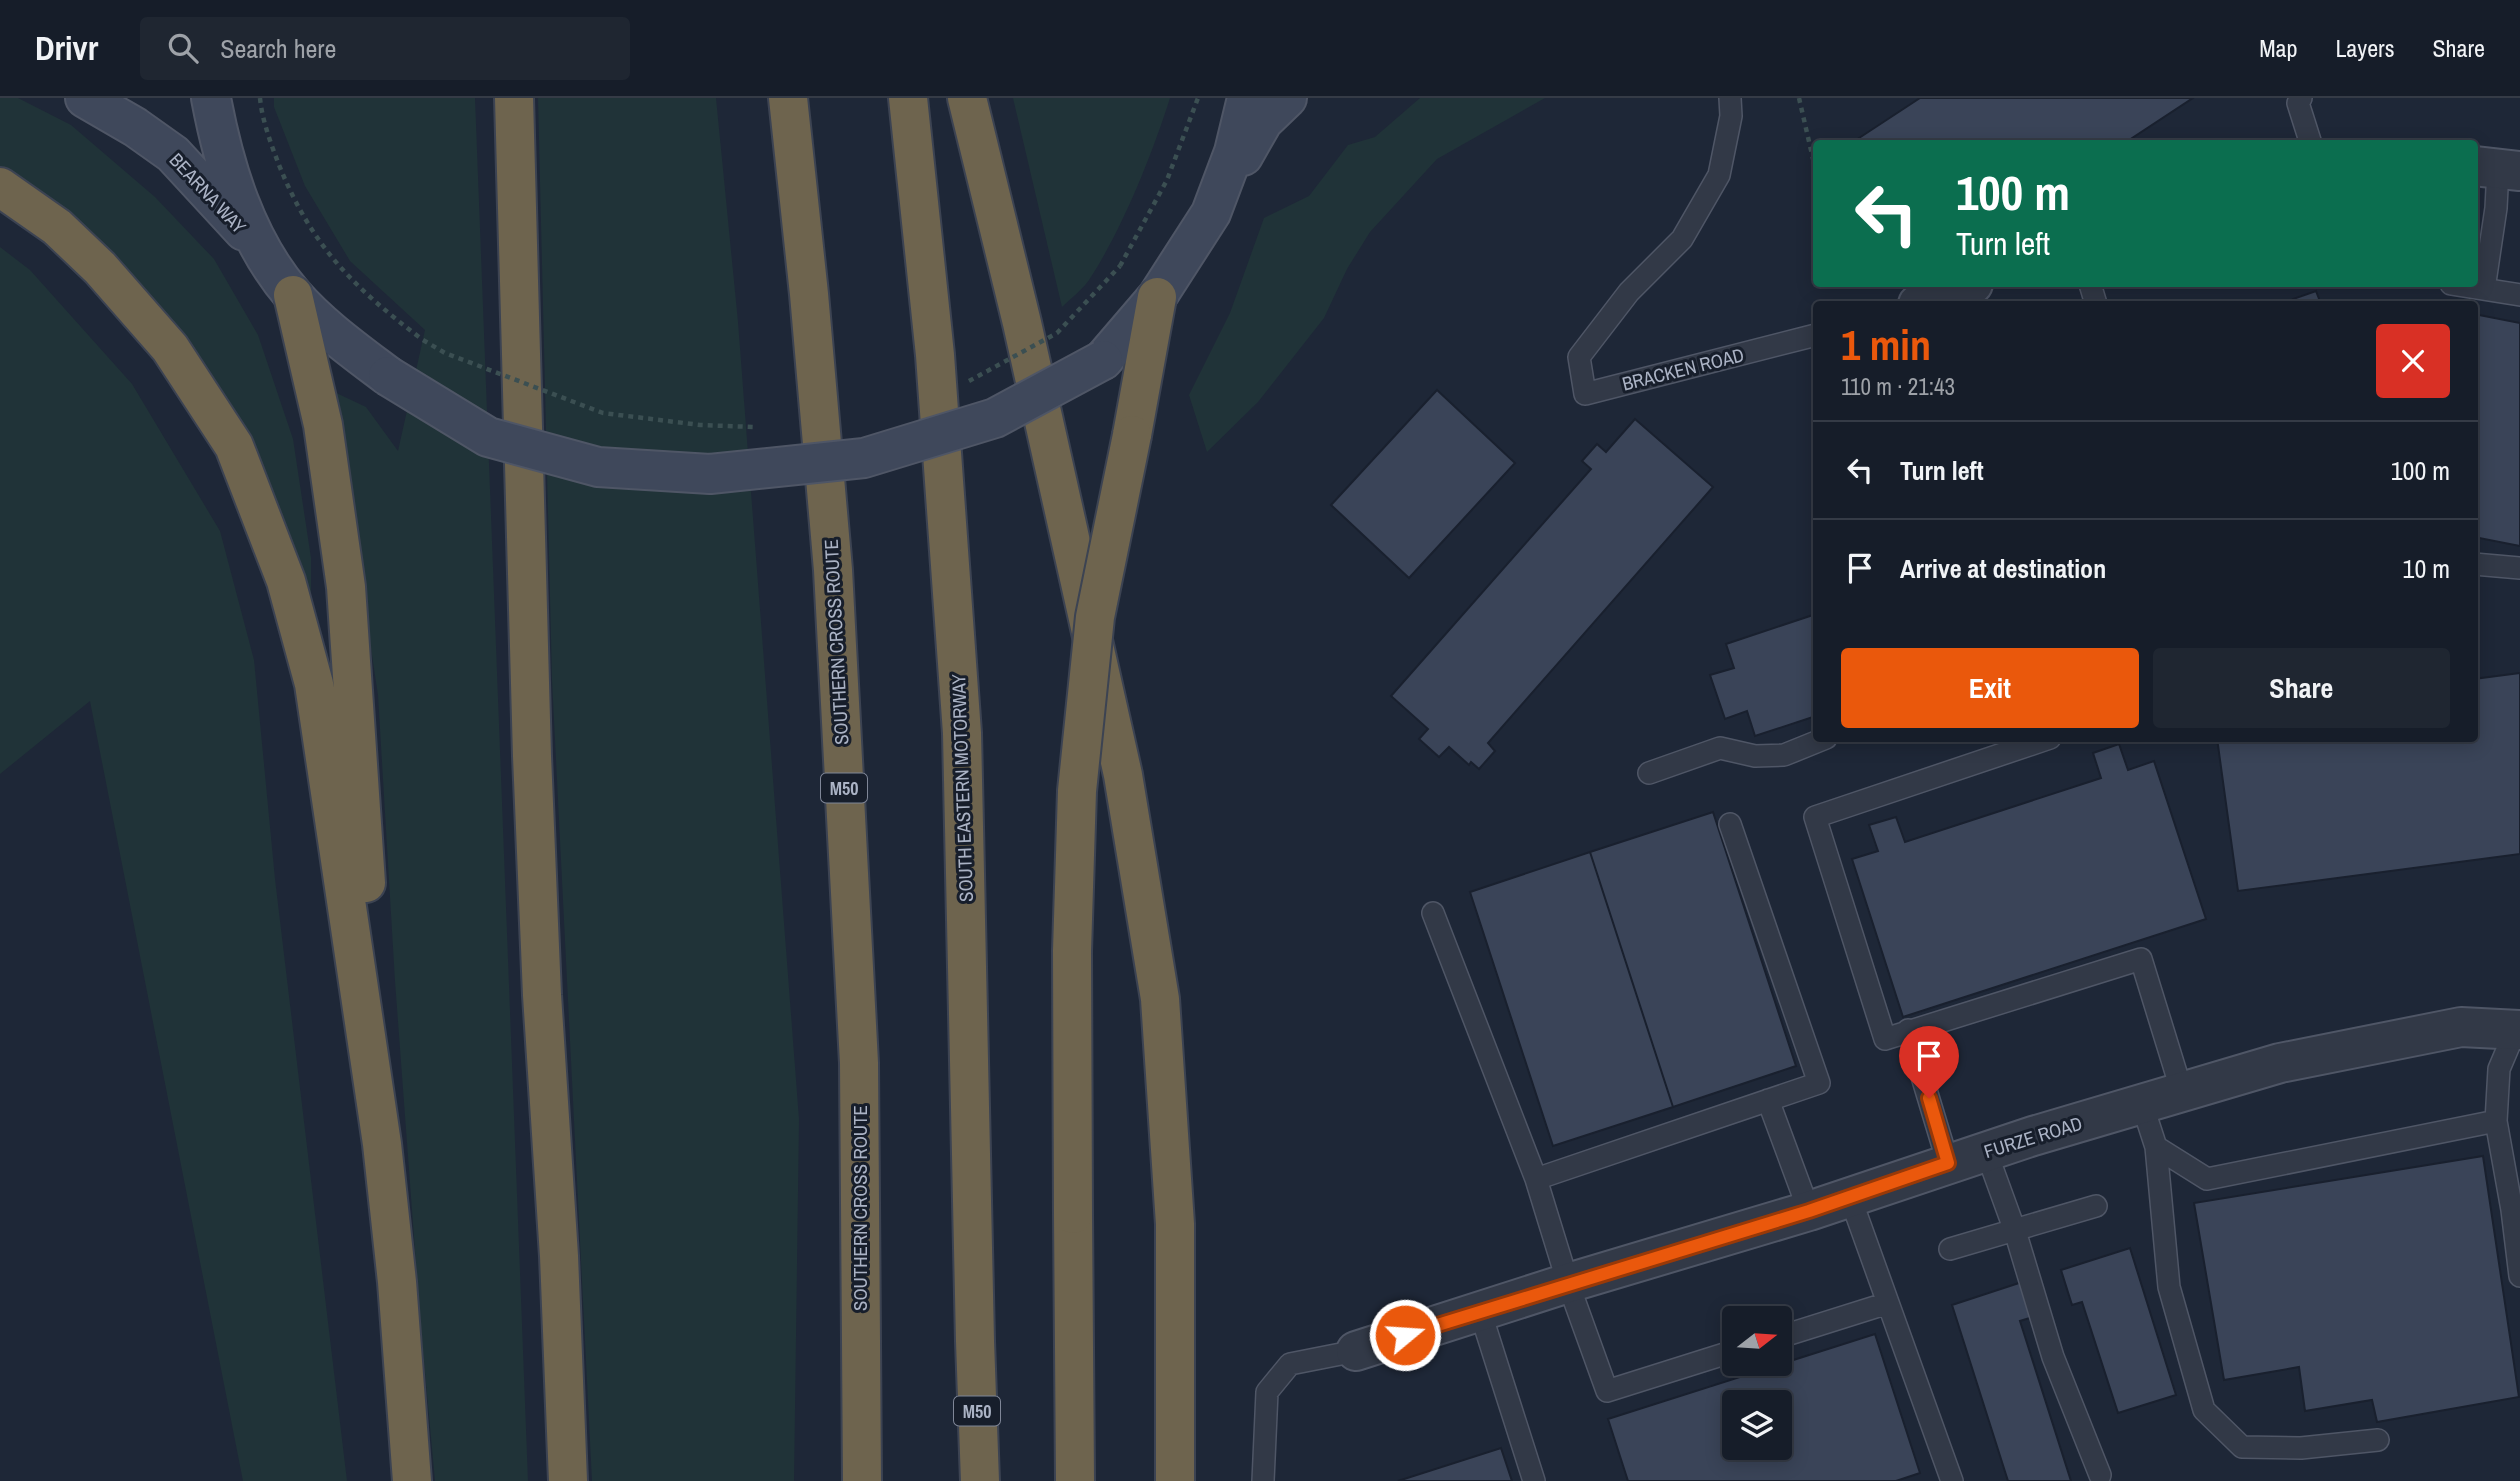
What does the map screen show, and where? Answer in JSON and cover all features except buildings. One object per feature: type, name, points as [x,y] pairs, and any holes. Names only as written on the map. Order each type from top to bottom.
[{"type":"highway","points":[[514,98],[532,756],[542,995],[559,1256],[568,1481]]},
{"type":"highway","name":"SOUTHERN CROSS ROUTE","points":[[788,98],[810,294],[833,570],[859,1063],[862,1481]]},
{"type":"highway","name":"SOUTH EASTERN MOTORWAY","points":[[908,98],[934,355],[962,733],[980,1481]]},
{"type":"highway","points":[[967,98],[1022,323],[1123,775],[1160,999],[1175,1224],[1175,1481]]},
{"type":"highway","points":[[0,187],[57,227],[100,268],[170,348],[234,446],[286,581],[314,684],[382,1144],[397,1282],[412,1481]]},
{"type":"highway","points":[[293,295],[323,425],[346,587],[382,1144]]},
{"type":"highway","points":[[1075,1481],[1072,951],[1077,791],[1095,617],[1157,297]]},
{"type":"main road","name":"BEARNA WAY","points":[[85,98],[135,127],[173,154],[257,246]]},
{"type":"main road","points":[[211,98],[221,149],[257,246],[293,295],[338,338],[388,376],[488,438],[598,467],[710,474],[864,458],[995,418],[1103,360],[1157,297],[1211,213],[1263,121],[1287,98]]},
{"type":"main road","points":[[1211,213],[1234,152],[1247,98]]},
{"type":"street","points":[[1925,301],[1965,287]]},
{"type":"street","name":"FURZE ROAD","points":[[1356,1351],[1809,1211],[1986,1151],[2280,1063],[2461,1027],[2518,1030]]},
{"type":"lane","name":"BRACKEN ROAD","points":[[1730,98],[1731,116],[1719,175],[1682,239],[1629,292],[1579,357],[1585,394],[1813,336]]},
{"type":"lane","points":[[2301,98],[2298,103],[2310,140]]},
{"type":"lane","points":[[2484,289],[2498,168]]},
{"type":"lane","points":[[2471,287],[2520,295]]},
{"type":"lane","points":[[2478,564],[2520,568]]},
{"type":"lane","points":[[1649,773],[1720,748],[1755,756],[1784,755],[1816,742]]},
{"type":"lane","points":[[2038,742],[1815,817],[1885,1039],[2141,959],[2182,1092]]},
{"type":"lane","points":[[1536,1179],[1819,1083],[1730,824]]},
{"type":"lane","points":[[1433,913],[1536,1179],[1607,1391],[1722,1355]]},
{"type":"lane","points":[[2518,1030],[2499,1069],[2496,1121],[2512,1210],[2520,1276]]},
{"type":"lane","points":[[1908,1031],[1948,1163]]},
{"type":"lane","points":[[1768,1100],[1809,1211]]},
{"type":"lane","points":[[2141,1104],[2156,1147],[2169,1287],[2204,1410],[2242,1447],[2301,1448],[2378,1440]]},
{"type":"lane","points":[[2156,1147],[2207,1180],[2496,1121]]},
{"type":"lane","points":[[1986,1151],[2015,1231],[2053,1357],[2099,1475]]},
{"type":"lane","points":[[1850,1197],[1952,1481]]},
{"type":"lane","points":[[1950,1249],[2096,1206]]},
{"type":"lane","points":[[1792,1333],[1888,1303]]},
{"type":"lane","points":[[1480,1311],[1534,1481]]},
{"type":"lane","points":[[1262,1481],[1267,1392],[1290,1364],[1356,1351]]},
{"type":"path","points":[[260,98],[275,153],[293,199],[316,237],[351,281],[423,340],[445,353],[603,413],[700,425],[762,426]]},
{"type":"path","points":[[965,383],[1057,333],[1120,266],[1167,180],[1198,98]]},
{"type":"path","points":[[1799,98],[1813,159]]},
{"type":"green space","points":[[0,98],[18,98],[71,125],[155,197],[214,259],[258,335],[293,439],[311,558],[311,601],[200,364],[119,258],[26,183],[0,168]]},
{"type":"green space","points":[[274,98],[475,98],[528,1481],[435,1481],[395,981],[378,695],[332,391],[366,407],[398,451],[425,330],[350,261],[305,186],[274,107]]},
{"type":"green space","points":[[538,98],[716,98],[738,322],[799,1119],[794,1481],[592,1481],[552,680]]},
{"type":"green space","points":[[1013,98],[1170,98],[1145,167],[1113,238],[1089,280],[1062,307]]},
{"type":"green space","points":[[1420,98],[1545,98],[1437,159],[1370,232],[1347,269],[1324,318],[1258,402],[1207,452],[1189,395],[1230,313],[1264,218],[1309,196],[1348,145],[1375,137]]},
{"type":"green space","points":[[0,247],[30,270],[132,384],[220,531],[254,660],[275,879],[347,1481],[243,1481],[90,701],[0,774]]},
{"type":"route","points":[[1405,1335],[1809,1211],[1948,1163],[1929,1098]]}]
